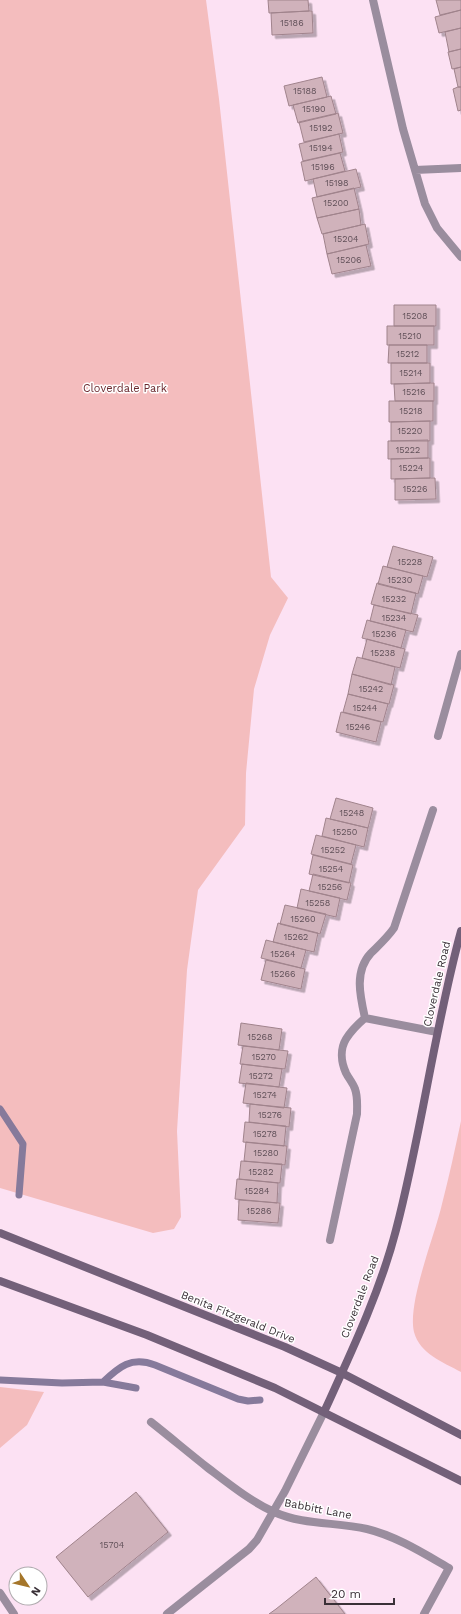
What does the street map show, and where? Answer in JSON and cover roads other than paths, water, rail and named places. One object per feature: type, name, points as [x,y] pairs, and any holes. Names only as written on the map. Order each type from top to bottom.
[{"type":"main road","name":"Cloverdale Road","points":[[324,1412],[342,1373],[380,1280],[396,1230],[409,1176],[448,980],[461,931]]},
{"type":"main road","name":"Benita Fitzgerald Drive","points":[[0,1233],[286,1347],[342,1373],[461,1435]]},
{"type":"main road","points":[[0,1281],[147,1335],[275,1388],[461,1481]]},
{"type":"street","points":[[373,0],[403,128],[425,204],[438,228],[461,257]]},
{"type":"street","points":[[415,170],[461,168]]},
{"type":"street","points":[[438,736],[461,654]]},
{"type":"street","points":[[452,690],[461,692]]},
{"type":"street","points":[[365,1018],[360,989],[360,976],[363,964],[371,953],[387,938],[394,928],[433,810]]},
{"type":"street","points":[[365,1018],[437,1032]]},
{"type":"street","points":[[330,1240],[357,1114],[358,1102],[353,1083],[346,1074],[342,1062],[342,1050],[346,1040],[365,1018]]},
{"type":"street","name":"Cloverdale Road","points":[[167,1614],[249,1549],[262,1532],[274,1512],[324,1412]]},
{"type":"street","name":"Babbitt Lane","points":[[151,1422],[240,1493],[274,1512],[315,1522],[378,1532],[410,1546],[449,1568],[424,1614]]},
{"type":"street","points":[[0,1593],[14,1614]]},
{"type":"waterway","points":[[0,1109],[23,1144],[19,1195]]},
{"type":"waterway","points":[[103,1382],[126,1364],[139,1362],[155,1365],[238,1399],[248,1401],[260,1400]]},
{"type":"waterway","points":[[0,1380],[62,1383],[103,1382],[136,1388]]},
{"type":"park label","name":"Cloverdale Park","points":[[125,388]]}]
